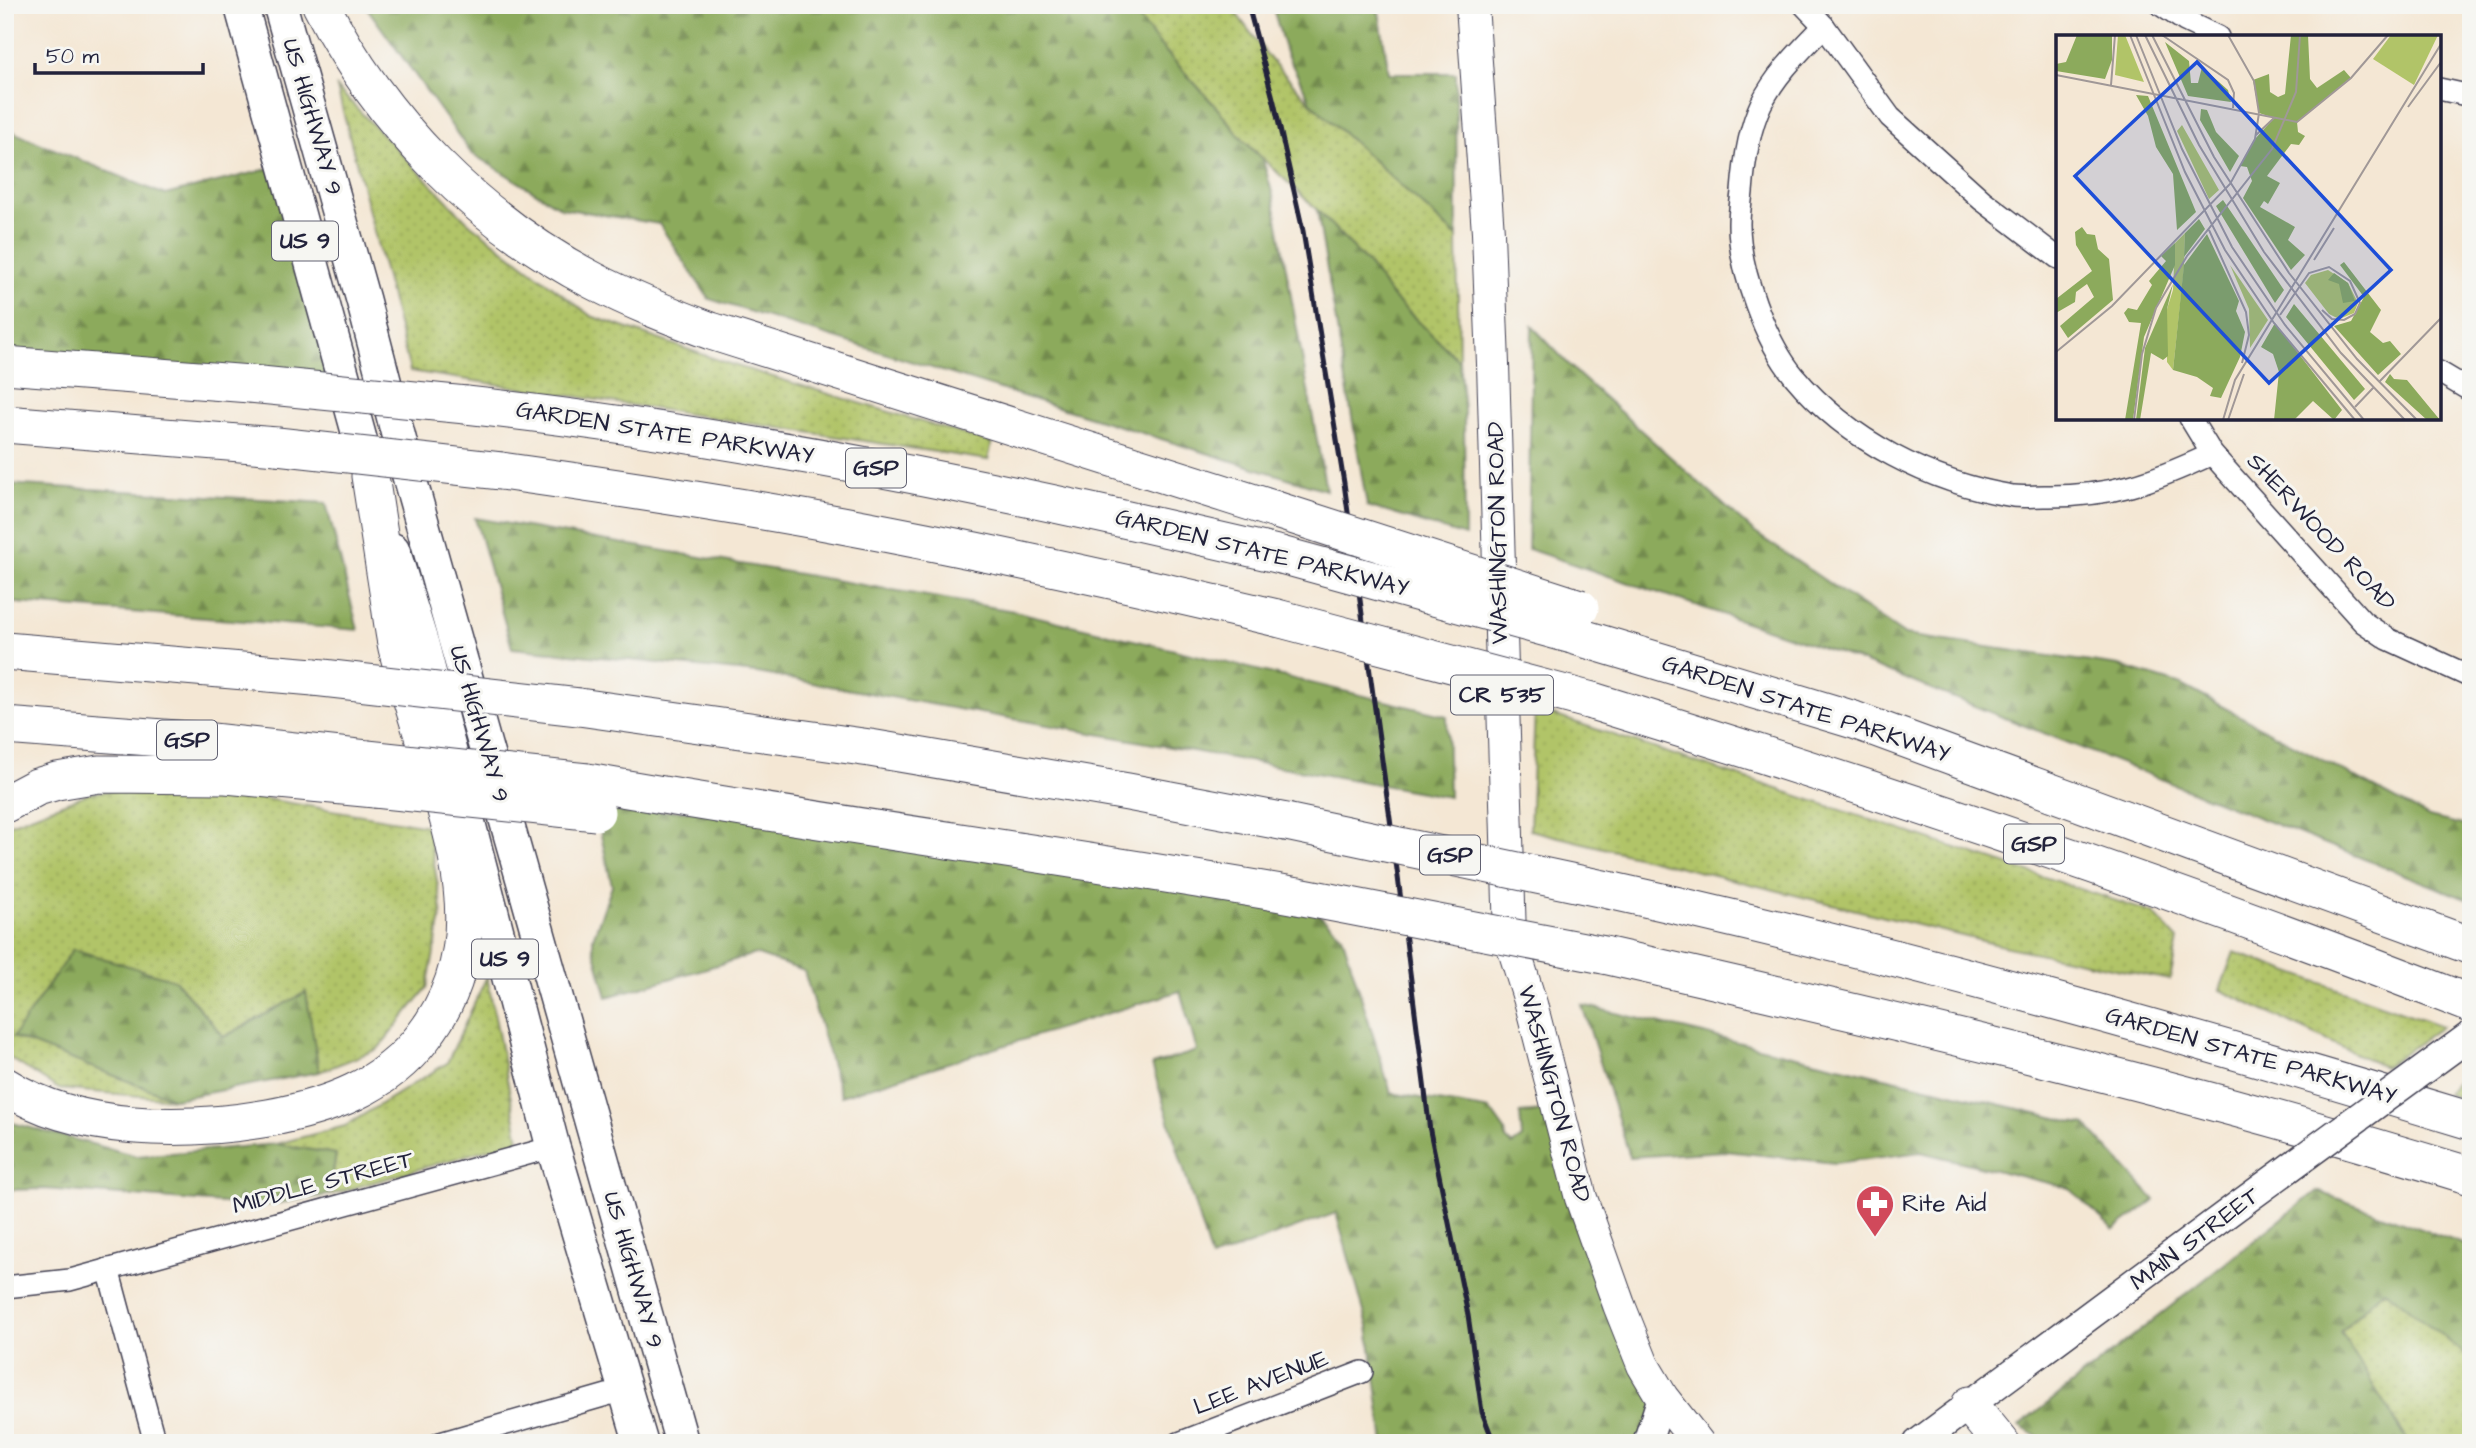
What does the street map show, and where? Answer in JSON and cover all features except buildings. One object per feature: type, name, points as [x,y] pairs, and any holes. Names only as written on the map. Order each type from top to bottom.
[{"type":"highway","name":"US HIGHWAY 9","points":[[241,5],[370,476],[422,644],[553,1147],[641,1443]]},
{"type":"highway","name":"US HIGHWAY 9","points":[[280,5],[363,300],[407,469],[682,1443]]},
{"type":"highway","points":[[321,5],[350,56],[374,90],[438,165],[514,232],[594,281],[711,331],[1276,510],[1576,622]]},
{"type":"highway","name":"GARDEN STATE PARKWAY","points":[[5,365],[250,384],[467,405],[646,427],[803,453],[1112,516],[1576,622],[1854,720],[2471,946]]},
{"type":"highway","name":"GSP","points":[[5,424],[277,446],[501,471],[688,498],[843,525],[1087,574],[1277,618],[1591,701],[1780,759],[2029,842],[2316,944],[2471,1004]]},
{"type":"highway","points":[[5,1086],[22,1097],[52,1109],[141,1125],[195,1126],[272,1117],[324,1104],[367,1087],[401,1062],[416,1047],[440,1012],[450,993],[462,954],[463,885],[454,838],[397,646],[370,476]]},
{"type":"highway","name":"GARDEN STATE PARKWAY","points":[[5,651],[314,677],[579,707],[870,748],[1114,789],[1286,822],[1788,931],[2181,1035],[2471,1121]]},
{"type":"highway","name":"GSP","points":[[5,726],[203,741],[371,774]]},
{"type":"highway","points":[[5,804],[37,786],[57,780],[99,775],[371,774],[743,810],[1012,849],[1298,896],[1604,955],[2063,1062],[2295,1124],[2471,1176]]},
{"type":"highway","points":[[1970,1405],[2001,1443]]},
{"type":"main road","name":"WASHINGTON ROAD","points":[[1472,5],[1488,233],[1493,350],[1510,937],[1531,1004],[1581,1198],[1643,1365],[1662,1397],[1699,1443]]},
{"type":"main road","name":"MAIN STREET","points":[[1918,1443],[2471,1035]]},
{"type":"main road","points":[[1647,1443],[1662,1397]]},
{"type":"street","points":[[1804,5],[1824,26],[1890,117],[1982,200],[2056,256]]},
{"type":"street","points":[[2161,5],[2214,35]]},
{"type":"street","points":[[1824,26],[1788,64],[1761,105],[1744,163],[1739,224],[1745,267],[1757,308],[1793,375],[1853,430],[1882,449],[1947,481],[2015,496],[2077,496],[2136,486],[2212,454]]},
{"type":"street","points":[[2441,89],[2471,96]]},
{"type":"street","points":[[2441,373],[2471,391]]},
{"type":"street","name":"SHERWOOD ROAD","points":[[2191,420],[2212,454],[2363,622],[2388,639],[2471,677]]},
{"type":"street","name":"MIDDLE STREET","points":[[5,1287],[70,1280],[553,1147]]},
{"type":"street","points":[[108,1269],[155,1443]]},
{"type":"street","name":"LEE AVENUE","points":[[1179,1443],[1362,1371]]},
{"type":"street","points":[[440,1443],[624,1390]]},
{"type":"green space","points":[[365,5],[1129,5],[1158,43],[1263,160],[1273,196],[1326,490],[709,299],[659,224],[561,208],[471,153]]},
{"type":"green space","points":[[1129,5],[1230,5],[1271,60],[1312,104],[1457,237],[1459,361],[1391,295],[1368,264],[1317,210],[1243,140],[1158,43]]},
{"type":"green space","points":[[1272,5],[1367,5],[1379,12],[1389,73],[1456,73],[1457,237],[1312,104],[1286,53]]},
{"type":"green space","points":[[337,88],[468,222],[591,316],[730,364],[992,443],[988,460],[410,371]]},
{"type":"green space","points":[[5,119],[15,133],[165,195],[284,165],[348,396],[5,365]]},
{"type":"green space","points":[[1317,210],[1368,264],[1391,295],[1459,361],[1464,410],[1465,536],[1367,506]]},
{"type":"green space","points":[[1532,326],[1578,374],[1754,532],[1905,635],[2119,666],[2182,685],[2429,817],[2471,827],[2471,901],[1847,656],[1528,549]]},
{"type":"green space","points":[[5,484],[326,503],[358,630],[5,602]]},
{"type":"green space","points":[[475,518],[1014,611],[1447,716],[1449,797],[757,673],[512,648]]},
{"type":"green space","points":[[1535,709],[2153,913],[2178,940],[2170,980],[2003,946],[1530,830]]},
{"type":"green space","points":[[177,784],[428,826],[442,912],[427,988],[378,1049],[319,1072],[306,993],[224,1037],[175,980],[14,1037],[175,1099],[59,1089],[5,1055],[5,826],[90,793]]},
{"type":"green space","points":[[743,810],[1298,896],[1342,935],[1391,1093],[1490,1110],[1512,1145],[1522,1138],[1520,1113],[1558,1110],[1662,1397],[1647,1443],[1384,1443],[1368,1326],[1336,1213],[1211,1259],[1152,1065],[1197,1051],[1180,991],[841,1096],[804,971],[755,954],[607,997],[593,938],[612,886],[596,812]]},
{"type":"green space","points":[[73,949],[175,980],[224,1037],[306,992],[319,1072],[175,1099],[13,1037]]},
{"type":"green space","points":[[2234,952],[2442,1026],[2384,1067],[2220,990]]},
{"type":"green space","points":[[487,976],[519,1140],[330,1195],[336,1154],[276,1144],[345,1126],[447,1063]]},
{"type":"green space","points":[[1582,1005],[2086,1125],[2155,1200],[2114,1230],[2069,1188],[1921,1152],[1835,1163],[1725,1151],[1630,1157]]},
{"type":"green space","points":[[2471,1067],[2471,1101],[2446,1094]]},
{"type":"green space","points":[[5,1121],[137,1156],[276,1144],[336,1154],[329,1195],[261,1206],[44,1189],[5,1190]]},
{"type":"green space","points":[[2317,1191],[2471,1247],[2471,1359],[2384,1289],[2340,1332],[2409,1443],[2048,1443],[2019,1426]]},
{"type":"green space","points":[[2384,1288],[2471,1359],[2471,1439],[2459,1443],[2409,1443],[2340,1332]]},
{"type":"railway","points":[[1248,5],[1274,102],[1303,231],[1344,483],[1430,1131],[1468,1315],[1482,1412],[1494,1443]]},
{"type":"place","name":"Rite Aid","points":[[1875,1238]]}]
